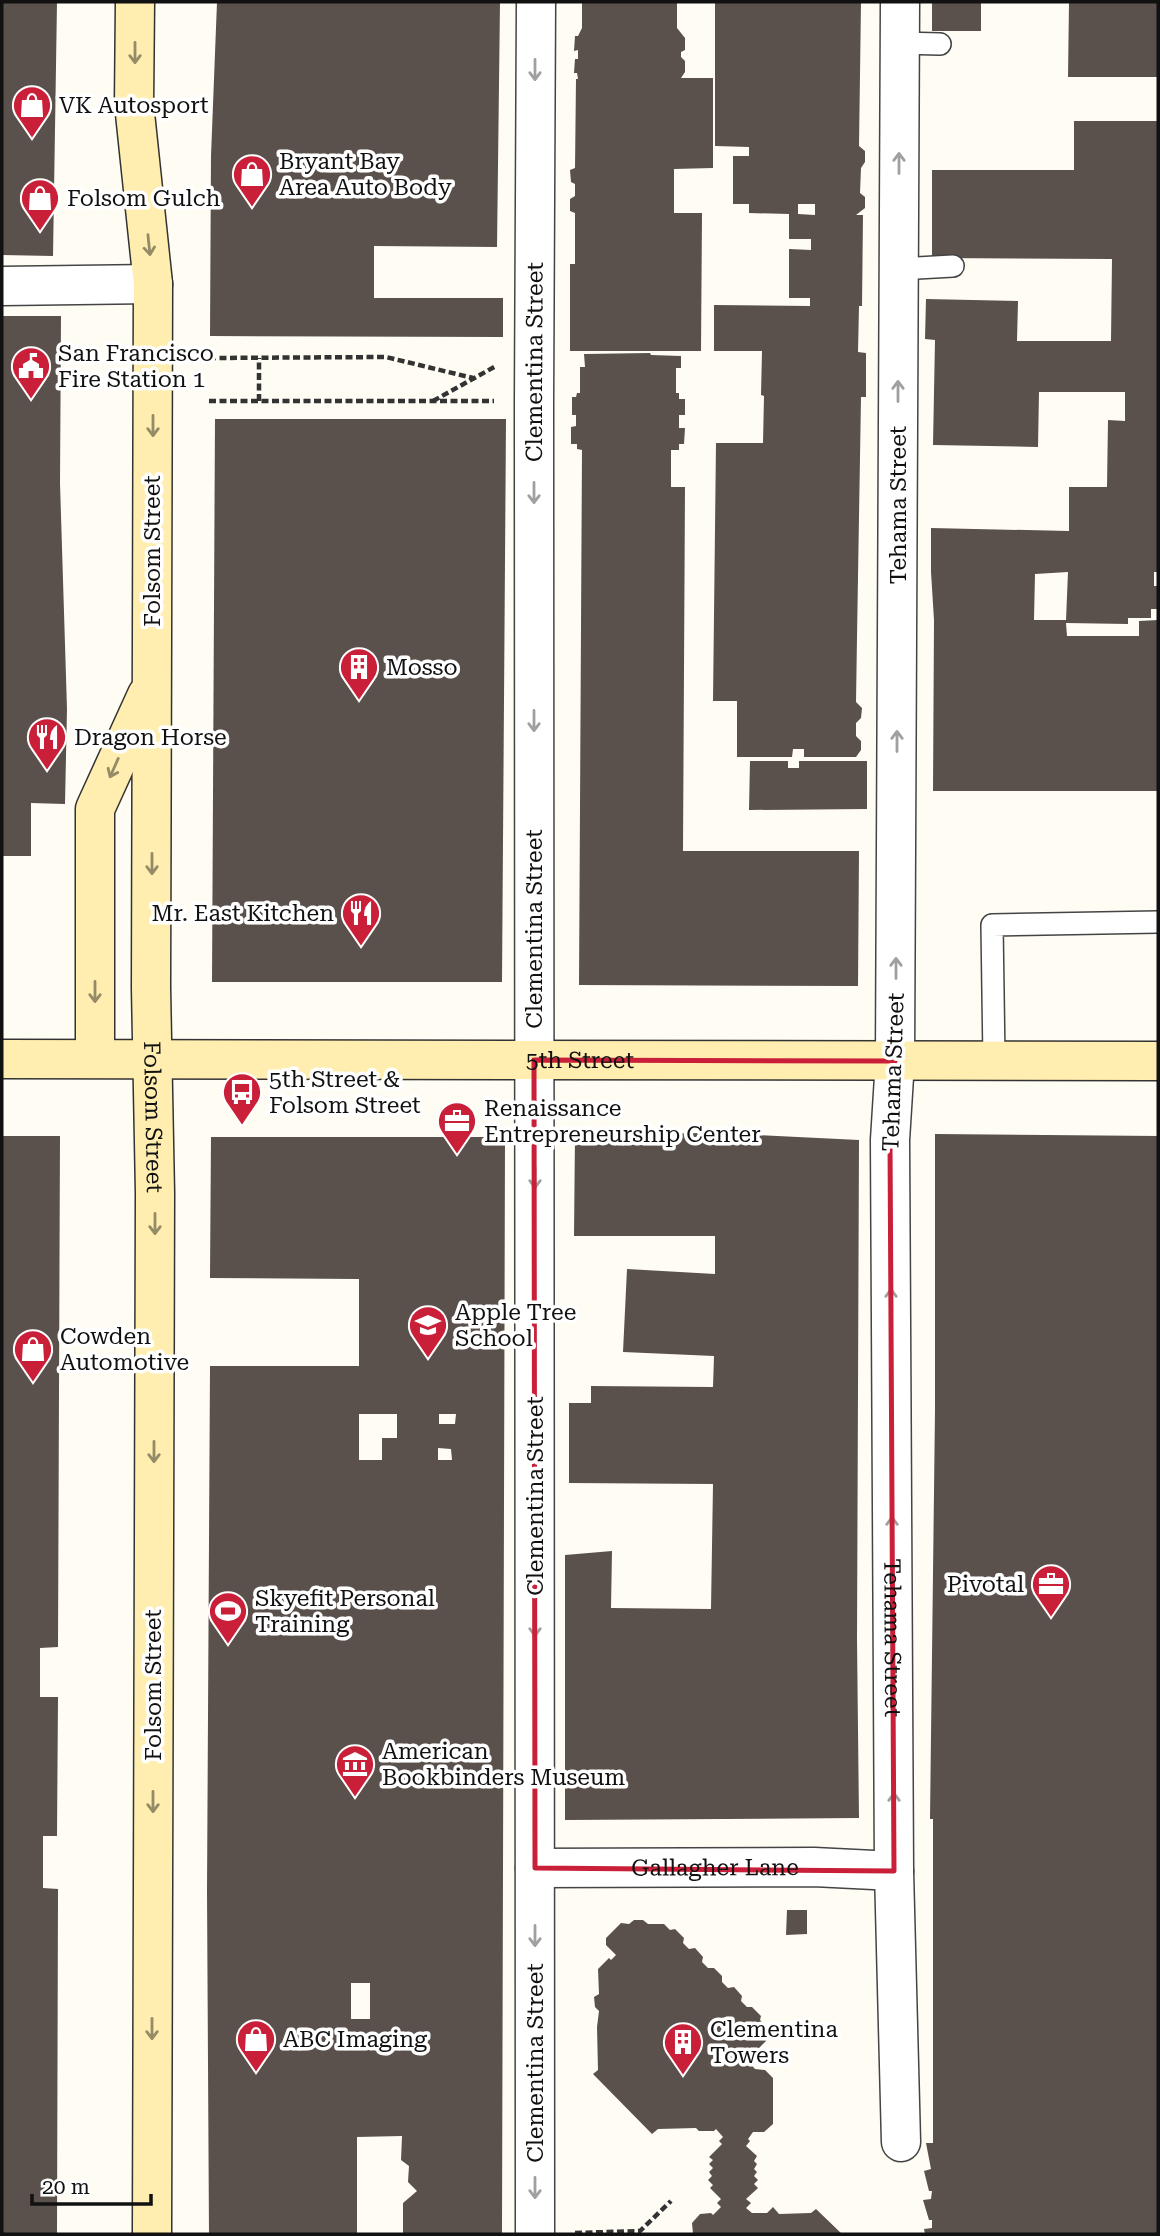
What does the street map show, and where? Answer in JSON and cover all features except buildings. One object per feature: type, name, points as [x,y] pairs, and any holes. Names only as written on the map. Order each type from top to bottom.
[{"type":"main road","name":"Folsom Street","points":[[135,2],[134,104],[153,284],[152,1058],[155,1248],[152,2234]]},
{"type":"main road","points":[[95,1058],[95,809],[152,684]]},
{"type":"main road","name":"5th Street","points":[[2,1059],[1158,1061]]},
{"type":"street","name":"Clementina Street","points":[[535,2234],[536,2]]},
{"type":"street","name":"Tehama Street","points":[[900,2],[895,1061],[890,1140],[894,1871],[901,2142]]},
{"type":"street","points":[[2,286],[153,284]]},
{"type":"street","name":"Gallagher Lane","points":[[535,1868],[814,1867],[894,1871]]},
{"type":"lane","points":[[900,43],[940,44]]},
{"type":"lane","points":[[899,269],[953,266]]},
{"type":"lane","points":[[994,1060],[992,925],[1158,922]]},
{"type":"path","points":[[433,401],[534,344]]},
{"type":"path","points":[[209,358],[386,357],[473,378]]},
{"type":"path","points":[[259,358],[259,401]]},
{"type":"path","points":[[209,401],[534,401]]},
{"type":"path","points":[[592,2232],[640,2231],[671,2201]]},
{"type":"highlighted area","points":[[534,1060],[895,1061],[890,1140],[894,1871],[535,1868]]},
{"type":"place","name":"VK Autosport","points":[[32,139]]},
{"type":"place","name":"Bryant Bay Area Auto Body","points":[[252,208]]},
{"type":"place","name":"Folsom Gulch","points":[[40,232]]},
{"type":"place","name":"San Francisco Fire Station 1","points":[[31,400]]},
{"type":"place","name":"Mosso","points":[[359,701]]},
{"type":"place","name":"Dragon Horse","points":[[47,771]]},
{"type":"place","name":"Mr. East Kitchen","points":[[361,947]]},
{"type":"place","name":"5th Street & Folsom Street","points":[[242,1126]]},
{"type":"place","name":"Renaissance Entrepreneurship Center","points":[[457,1155]]},
{"type":"place","name":"Apple Tree School","points":[[428,1359]]},
{"type":"place","name":"Cowden Automotive","points":[[33,1383]]},
{"type":"place","name":"Pivotal","points":[[1051,1618]]},
{"type":"place","name":"Skyefit Personal Training","points":[[228,1645]]},
{"type":"place","name":"American Bookbinders Museum","points":[[355,1798]]},
{"type":"place","name":"ABC Imaging","points":[[256,2073]]},
{"type":"place","name":"Clementina Towers","points":[[683,2076]]}]
